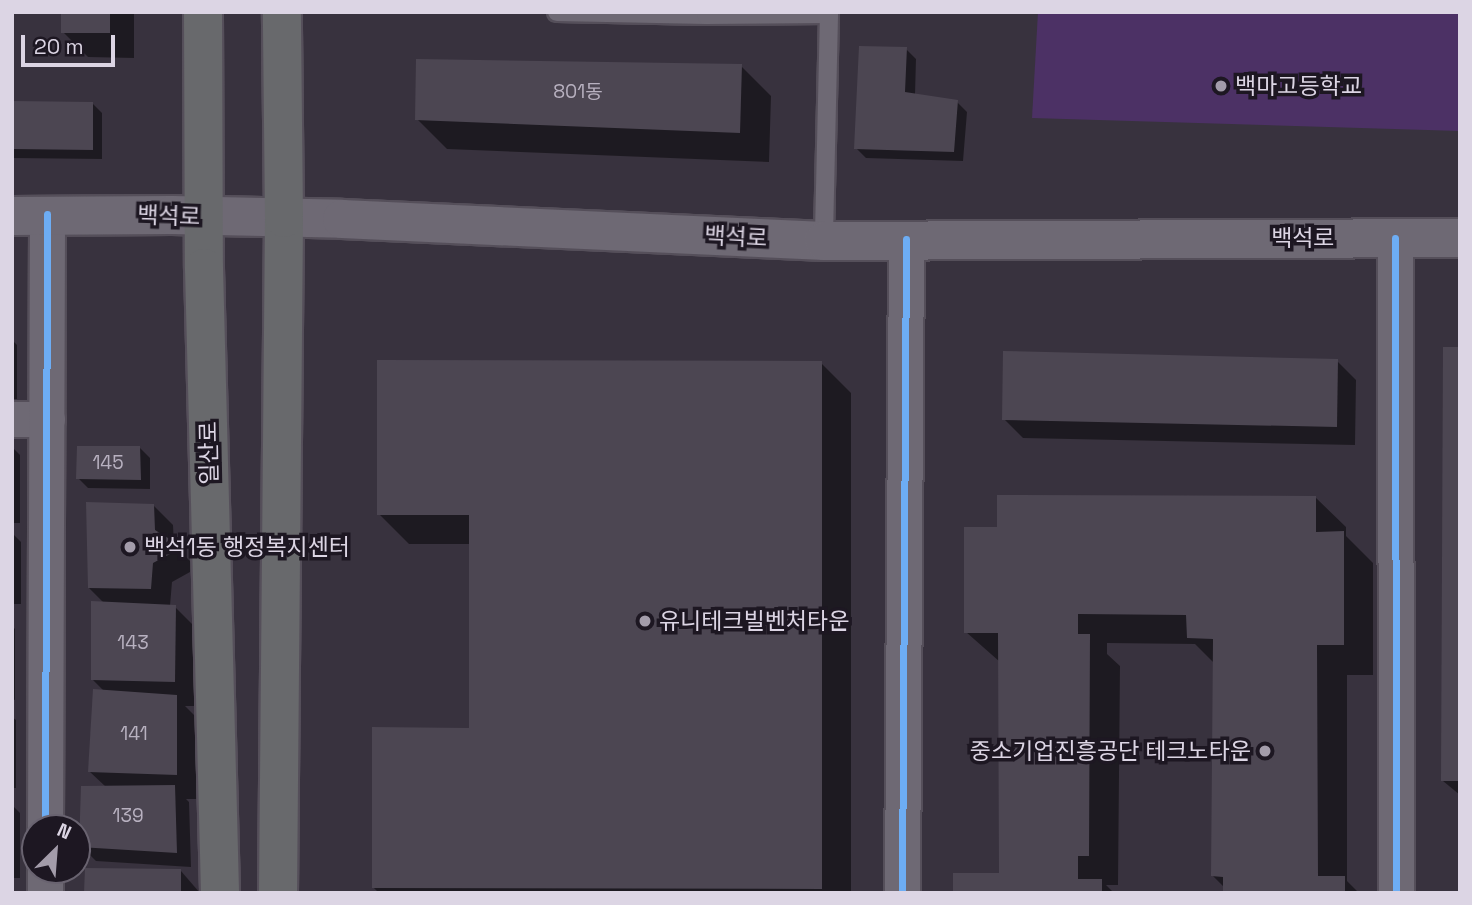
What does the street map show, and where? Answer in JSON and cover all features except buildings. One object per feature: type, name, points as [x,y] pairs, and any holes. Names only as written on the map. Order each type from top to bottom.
[{"type":"main road","name":"일산로","points":[[202,12],[219,893]]},
{"type":"main road","points":[[278,893],[284,218],[282,12]]},
{"type":"main road","name":"백석로","points":[[30,215],[284,218],[824,241],[1460,238]]},
{"type":"street","points":[[30,215],[47,419],[45,814]]},
{"type":"street","points":[[1395,238],[1396,893]]},
{"type":"street","points":[[902,893],[906,239]]},
{"type":"street","points":[[12,419],[47,419]]},
{"type":"lane","points":[[556,12],[829,13],[824,241]]},
{"type":"shaded area","name":"백마고등학교","points":[[1038,12],[1460,12],[1460,131],[1032,118]]},
{"type":"cycle path","points":[[45,814],[47,214]]},
{"type":"cycle path","points":[[1395,238],[1396,893]]},
{"type":"cycle path","points":[[902,893],[906,239]]},
{"type":"place","name":"백마고등학교","points":[[1221,86]]},
{"type":"place","name":"백석1동 행정복지센터","points":[[130,547]]},
{"type":"place","name":"유니테크빌벤처타운","points":[[645,621]]},
{"type":"place","name":"중소기업진흥공단 테크노타운","points":[[1265,751]]}]
